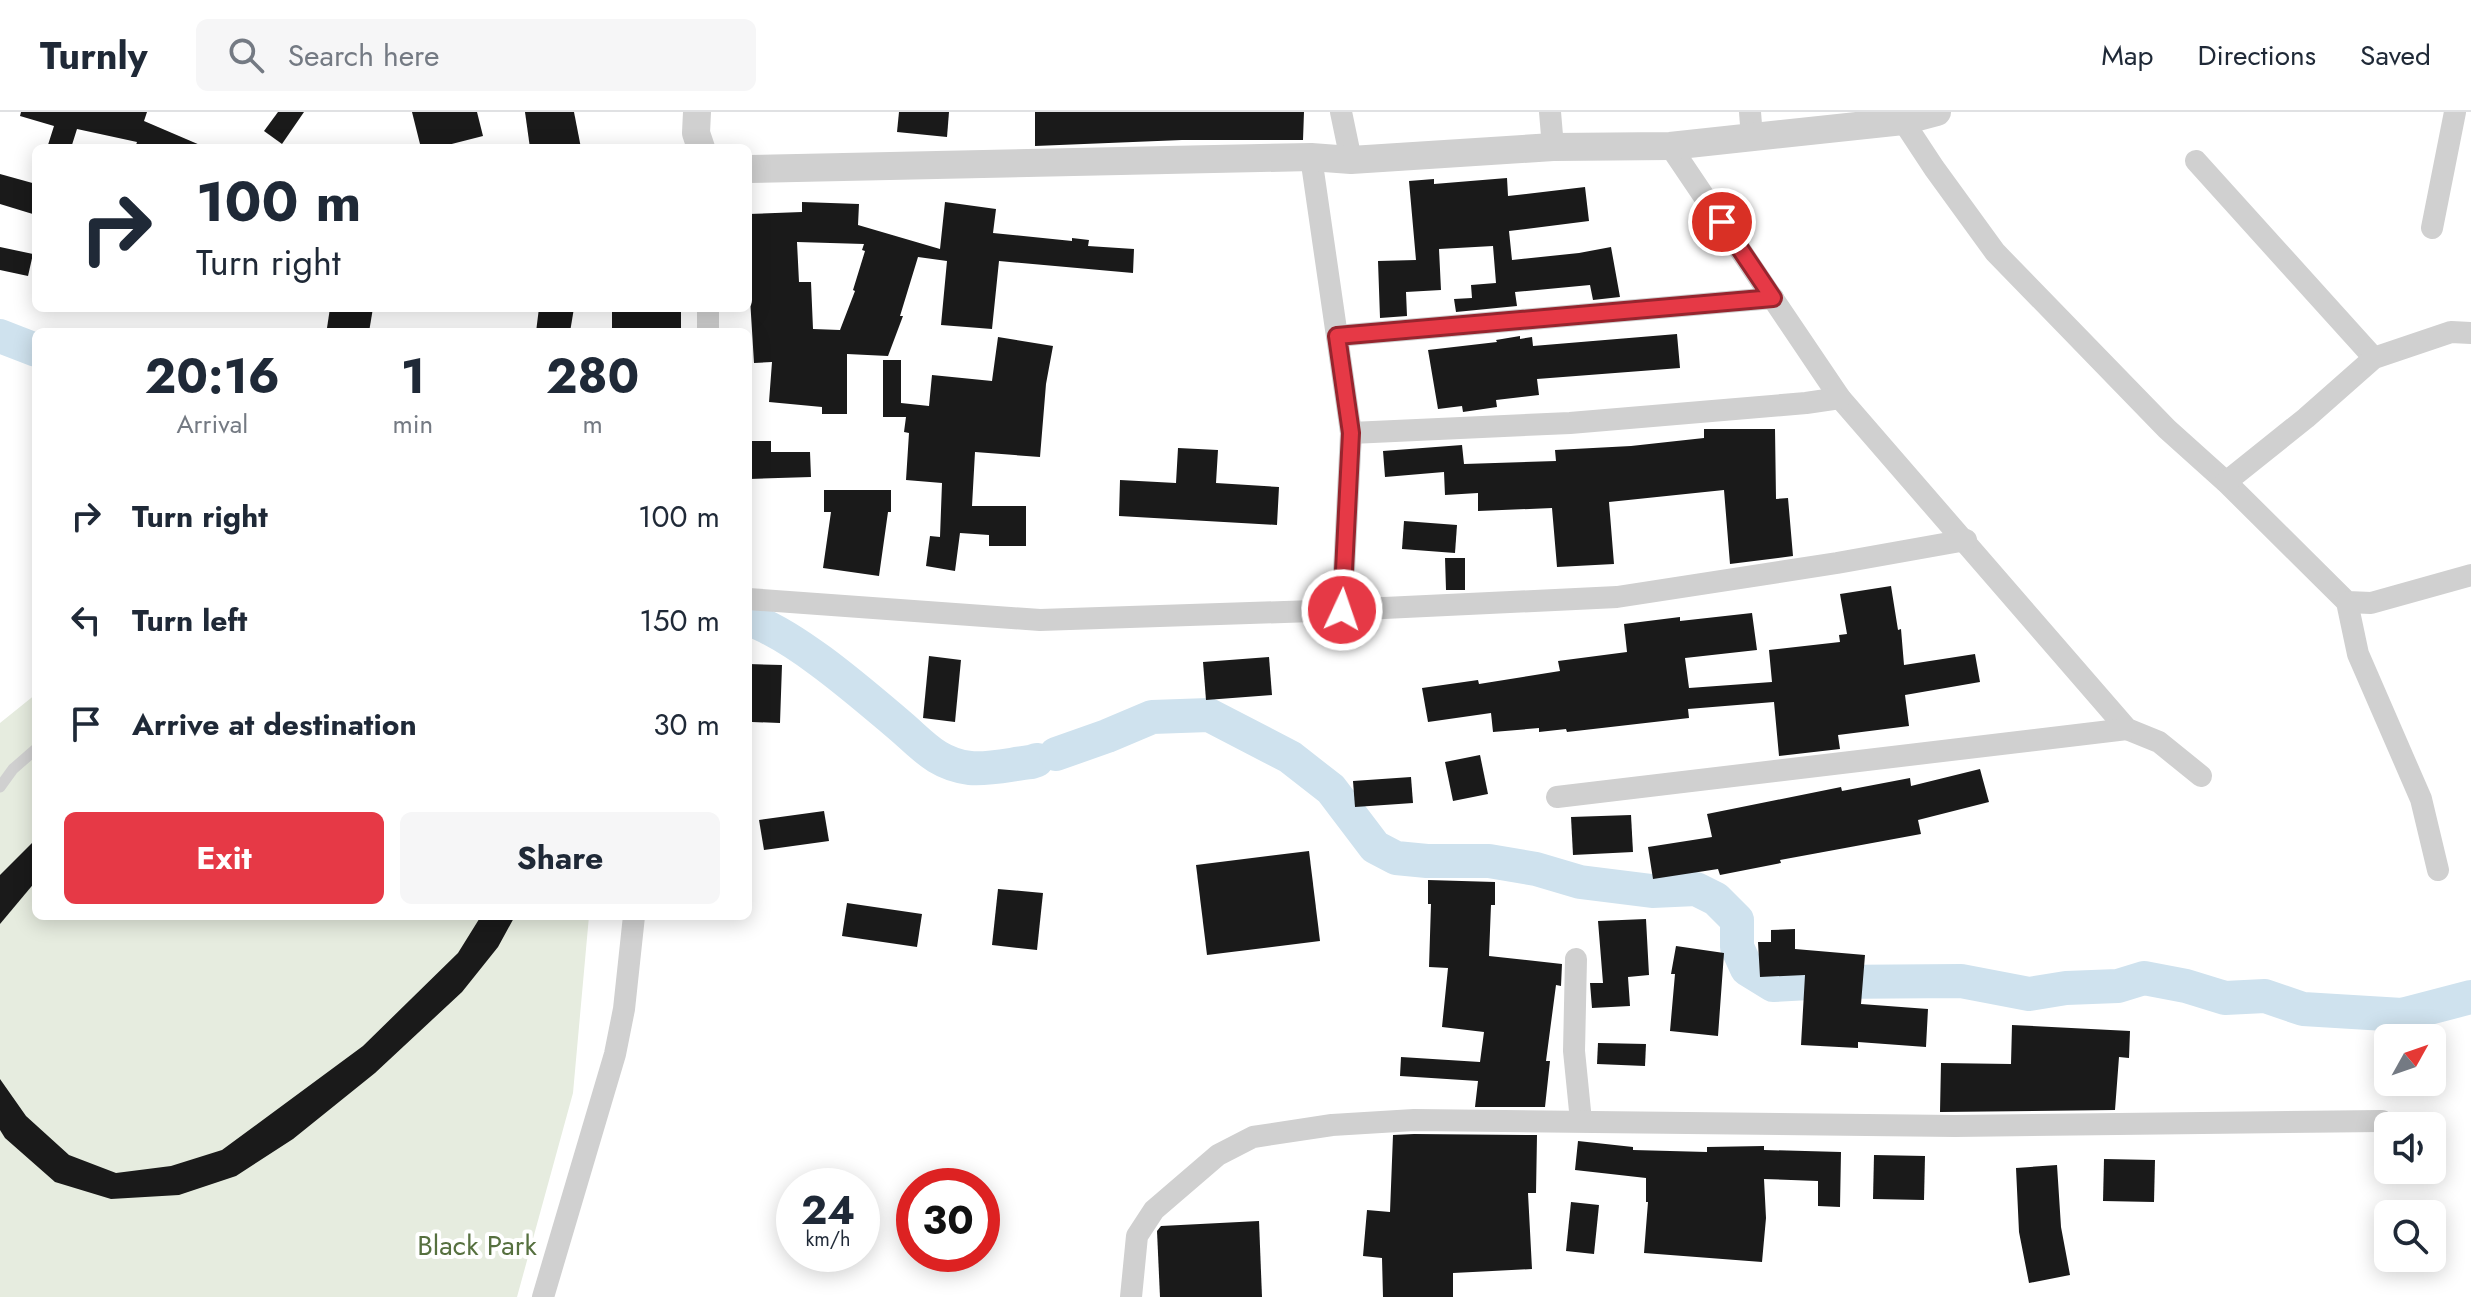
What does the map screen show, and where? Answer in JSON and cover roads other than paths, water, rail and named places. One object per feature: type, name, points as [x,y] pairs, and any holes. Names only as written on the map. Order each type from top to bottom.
[{"type":"street","points":[[697,112],[696,133],[700,144]]},
{"type":"street","points":[[1341,112],[1351,160]]},
{"type":"street","points":[[1550,112],[1553,147]]},
{"type":"street","points":[[752,169],[1311,157],[1351,160],[1553,147],[1670,146],[1751,125],[1903,121],[1937,112]]},
{"type":"street","points":[[2432,228],[2455,112]]},
{"type":"street","points":[[1903,121],[1995,252],[2167,429],[2226,482],[2347,602],[2358,654],[2421,799],[2438,870]]},
{"type":"street","points":[[1670,146],[1840,398],[2127,729],[2159,742],[2201,776]]},
{"type":"street","points":[[1311,157],[1351,433],[1342,610]]},
{"type":"street","points":[[2196,161],[2374,358]]},
{"type":"street","points":[[1337,336],[1773,298]]},
{"type":"street","points":[[2226,482],[2374,358],[2451,332],[2471,333]]},
{"type":"street","points":[[1351,433],[1570,423],[1840,398]]},
{"type":"street","points":[[752,599],[1040,620],[1617,597],[1966,540]]},
{"type":"street","points":[[2347,602],[2371,603],[2471,575]]},
{"type":"street","points":[[1557,797],[2127,729]]},
{"type":"street","points":[[543,1297],[615,1054],[624,1009],[634,920]]},
{"type":"street","points":[[1576,959],[1574,1051],[1581,1121]]},
{"type":"street","points":[[1131,1297],[1137,1236],[1154,1210],[1218,1155],[1253,1137],[1332,1125],[1414,1120],[1939,1126],[2374,1121]]},
{"type":"lane","points":[[0,787],[13,769],[32,752]]},
{"type":"waterway","points":[[0,336],[32,348]]},
{"type":"waterway","points":[[752,621],[786,638],[826,665],[939,758],[958,766],[977,768],[1037,760]]},
{"type":"waterway","points":[[1056,754],[1152,717],[1209,715],[1290,757],[1331,789],[1375,847],[1396,858],[1489,861],[1536,869],[1580,882],[1652,891],[1696,889],[1716,899],[1737,920],[1737,947],[1747,969],[1773,985],[1961,981],[2029,994],[2066,988],[2118,986],[2144,978],[2225,998],[2265,996],[2303,1009],[2402,1015],[2471,997]]},
{"type":"park label","name":"Black Park","points":[[477,1245]]}]
